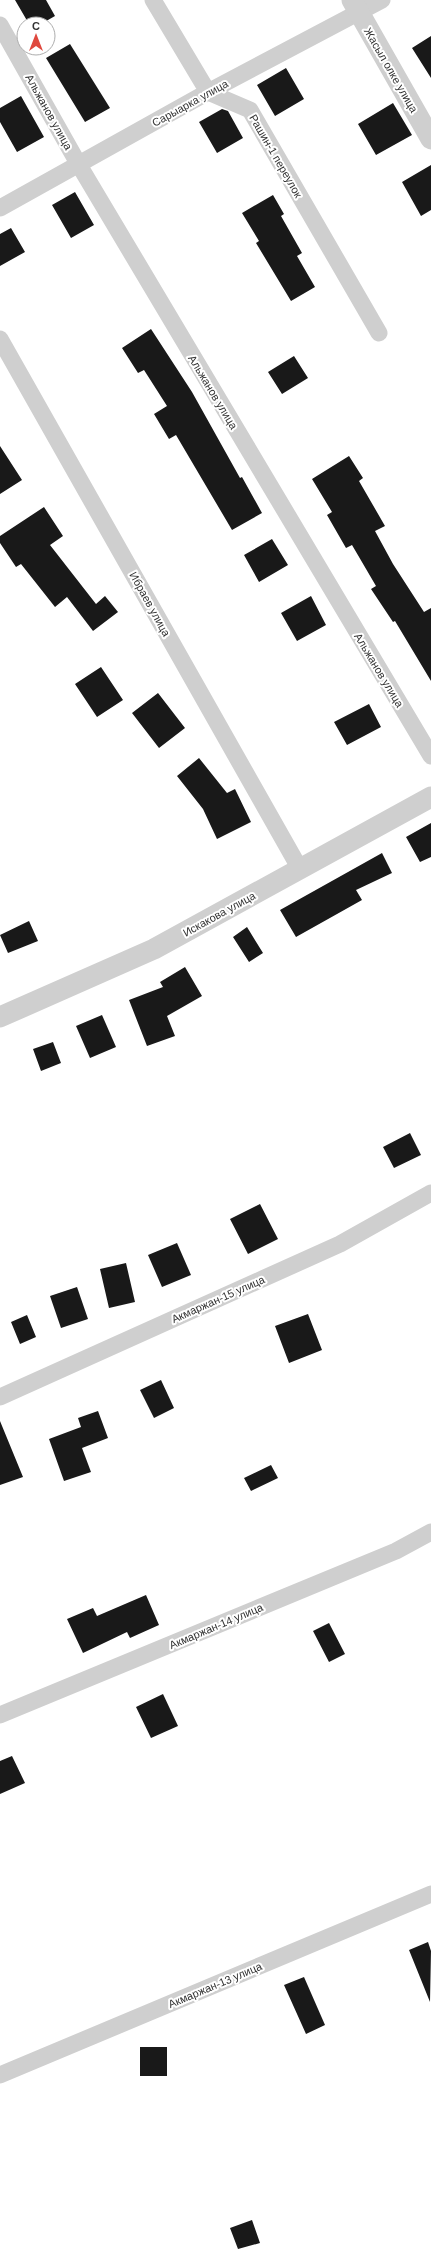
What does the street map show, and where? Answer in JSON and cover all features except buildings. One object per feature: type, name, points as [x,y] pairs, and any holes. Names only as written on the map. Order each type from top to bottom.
[{"type":"street","points":[[153,0],[208,92]]},
{"type":"street","name":"Сарыарка улица","points":[[0,208],[208,92],[355,6],[382,0]]},
{"type":"street","name":"Жасыл олке улица","points":[[355,6],[431,140]]},
{"type":"street","name":"Альжанов улица","points":[[0,25],[79,165],[431,756]]},
{"type":"street","name":"Рашин-1 переулок","points":[[208,92],[250,110],[379,333]]},
{"type":"street","name":"Ибраев улица","points":[[0,339],[300,869]]},
{"type":"street","name":"Искакова улица","points":[[0,1017],[154,949],[431,797]]},
{"type":"street","name":"Акмаржан-15 улица","points":[[0,1398],[340,1244],[431,1194]]},
{"type":"street","name":"Акмаржан-14 улица","points":[[0,1715],[396,1551],[431,1532]]},
{"type":"street","name":"Акмаржан-13 улица","points":[[0,2075],[431,1894]]}]
